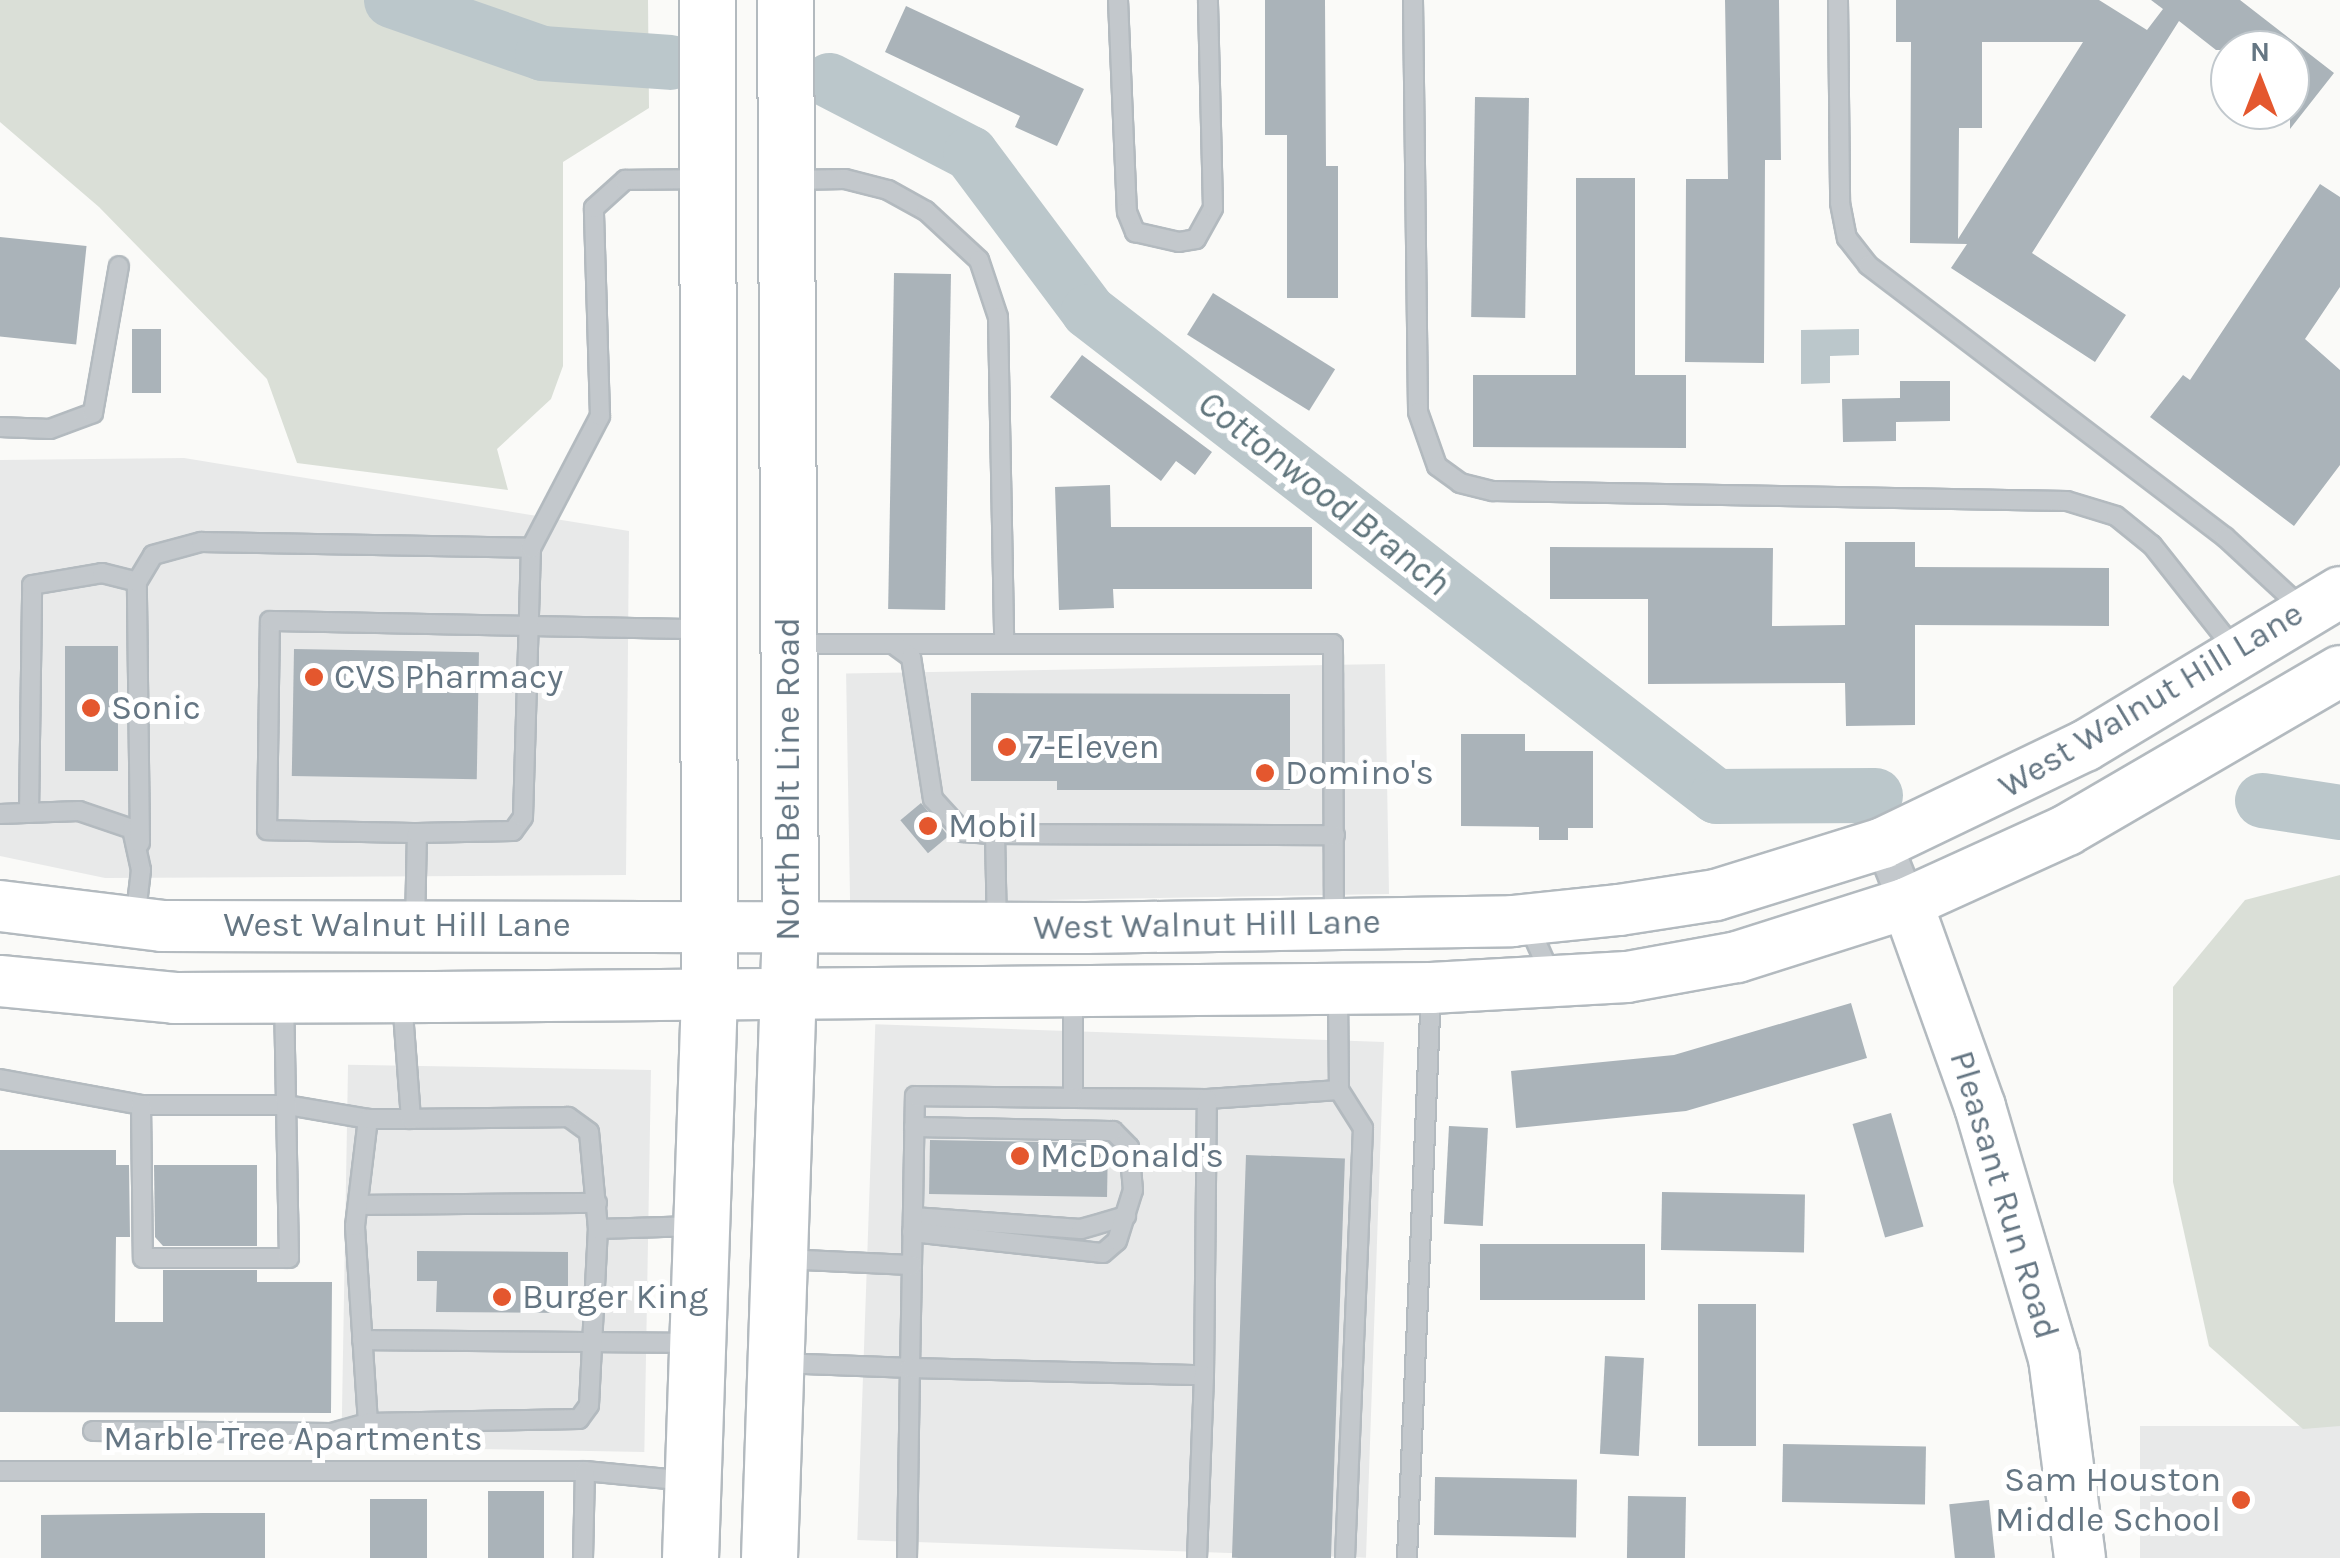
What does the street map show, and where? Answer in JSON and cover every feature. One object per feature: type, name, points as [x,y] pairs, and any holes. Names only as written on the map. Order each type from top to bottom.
[{"type":"main road","points":[[690,1558],[709,995],[707,0]]},
{"type":"main road","name":"North Belt Line Road","points":[[768,1558],[790,926],[784,0]]},
{"type":"main road","points":[[708,180],[784,180]]},
{"type":"main road","points":[[2321,600],[2335,673]]},
{"type":"main road","name":"West Walnut Hill Lane","points":[[0,906],[135,922],[998,928],[1526,920],[1716,895],[1883,843],[2085,746],[2321,600]]},
{"type":"main road","points":[[2235,651],[2266,712]]},
{"type":"main road","name":"West Walnut Hill Lane","points":[[0,981],[156,997],[1073,993],[1555,983],[1737,957],[1908,903],[2067,830],[2335,673]]},
{"type":"main road","name":"Pleasant Run Road","points":[[1908,903],[1980,1107],[2054,1358],[2080,1558]]},
{"type":"main road","points":[[1334,924],[1338,989]]},
{"type":"street","name":"Pleasant Run Road","points":[[1883,843],[1908,903]]},
{"type":"lane","points":[[1118,0],[1127,212],[1135,232],[1179,242],[1196,239],[1213,208],[1208,0]]},
{"type":"lane","points":[[1413,0],[1418,412],[1437,466],[1460,483],[1493,492],[2067,502],[2116,516],[2152,545],[2235,651]]},
{"type":"lane","points":[[1838,0],[1840,203],[1847,238],[1868,265],[2225,537],[2321,600]]},
{"type":"lane","points":[[784,180],[845,179],[888,190],[926,210],[979,260],[998,316],[1004,643]]},
{"type":"lane","points":[[708,180],[625,180],[600,196],[591,233],[600,416],[531,548],[528,628],[523,818],[513,830],[267,830],[270,620],[528,628],[708,629]]},
{"type":"lane","points":[[0,426],[50,429],[93,413],[119,266]]},
{"type":"lane","points":[[135,922],[140,843],[137,582],[153,555],[175,543],[531,548]]},
{"type":"lane","points":[[29,813],[32,585],[102,573],[137,582]]},
{"type":"lane","points":[[787,644],[1333,644],[1334,924]]},
{"type":"lane","points":[[893,644],[910,657],[934,799],[963,832],[1335,835]]},
{"type":"lane","points":[[0,814],[104,817],[132,828],[140,843]]},
{"type":"lane","points":[[415,926],[417,833]]},
{"type":"lane","points":[[995,834],[998,928]]},
{"type":"lane","points":[[1526,920],[1555,983]]},
{"type":"lane","points":[[1407,1558],[1431,988]]},
{"type":"lane","points":[[1338,989],[1339,1090],[1364,1128],[1344,1558]]},
{"type":"lane","points":[[1073,993],[1073,1098]]},
{"type":"lane","points":[[141,1106],[143,1258],[289,1258],[284,997]]},
{"type":"lane","points":[[402,997],[410,1120]]},
{"type":"lane","points":[[0,1079],[141,1106],[287,1105],[368,1119],[568,1118],[589,1132],[598,1229],[589,1405],[580,1419],[368,1423],[332,1433],[93,1432]]},
{"type":"lane","points":[[906,1558],[915,1096],[1207,1099],[1339,1090]]},
{"type":"lane","points":[[1197,1558],[1204,1375],[1207,1099]]},
{"type":"lane","points":[[368,1119],[362,1205],[355,1226],[368,1423]]},
{"type":"lane","points":[[912,1225],[1030,1242],[1090,1256],[1116,1240],[1126,1216],[1133,1164],[1113,1131],[914,1128]]},
{"type":"lane","points":[[362,1205],[597,1203]]},
{"type":"lane","points":[[912,1225],[1081,1229],[1126,1216]]},
{"type":"lane","points":[[598,1229],[702,1226]]},
{"type":"lane","points":[[781,1259],[912,1265]]},
{"type":"lane","points":[[362,1340],[698,1343]]},
{"type":"lane","points":[[776,1363],[1204,1375]]},
{"type":"lane","name":"Marble Tree Apartments","points":[[0,1471],[585,1471],[694,1481]]},
{"type":"lane","points":[[583,1558],[585,1471]]},
{"type":"shaded area","points":[[0,0],[648,0],[649,108],[563,162],[563,366],[551,399],[497,449],[508,490],[297,463],[267,379],[99,207],[0,122]]},
{"type":"shaded area","points":[[1859,329],[1859,355],[1830,356],[1830,383],[1801,384],[1801,330]]},
{"type":"shaded area","points":[[184,458],[629,531],[626,875],[105,878],[0,856],[0,460]]},
{"type":"shaded area","points":[[1385,664],[1389,894],[850,903],[846,673]]},
{"type":"shaded area","points":[[2340,875],[2340,1426],[2303,1429],[2209,1346],[2173,1182],[2173,987],[2245,900]]},
{"type":"shaded area","points":[[875,1024],[1384,1042],[1366,1558],[857,1540]]},
{"type":"shaded area","points":[[348,1065],[651,1070],[644,1452],[341,1447]]},
{"type":"shaded area","name":"Sam Houston Middle School","points":[[2140,1426],[2340,1426],[2340,1558],[2140,1558]]},
{"type":"building","points":[[1265,0],[1325,0],[1326,166],[1338,166],[1338,298],[1287,298],[1287,135],[1265,135]]},
{"type":"building","points":[[1725,0],[1779,0],[1781,160],[1765,160],[1764,363],[1685,362],[1686,179],[1728,179]]},
{"type":"building","points":[[1896,0],[2099,0],[2147,30],[2163,9],[2151,0],[2240,0],[2279,30],[2210,30],[2210,45],[2179,21],[2032,253],[2126,315],[2095,362],[1951,268],[1967,244],[1910,243],[1911,42],[1896,42]],"holes":[[[1982,42],[2083,42],[1958,239],[1959,128],[1982,128]]]},
{"type":"building","points":[[906,6],[1084,89],[1057,146],[1015,127],[1020,116],[885,52]]},
{"type":"building","points":[[2310,54],[2334,73],[2310,104]]},
{"type":"building","points":[[1475,97],[1529,98],[1525,318],[1471,317]]},
{"type":"building","points":[[1576,178],[1635,178],[1635,375],[1686,375],[1686,448],[1473,447],[1473,375],[1576,375]]},
{"type":"building","points":[[2320,184],[2340,197],[2340,287],[2305,339],[2340,370],[2340,465],[2294,526],[2150,417],[2183,375],[2190,380]]},
{"type":"building","points":[[0,237],[87,246],[76,345],[0,337]]},
{"type":"building","points":[[894,273],[951,274],[945,610],[888,609]]},
{"type":"building","points":[[1213,293],[1335,369],[1309,411],[1187,335]]},
{"type":"building","points":[[132,329],[161,329],[161,393],[132,393]]},
{"type":"building","points":[[1082,355],[1212,452],[1195,475],[1176,461],[1161,481],[1050,397]]},
{"type":"building","points":[[1900,381],[1950,381],[1950,421],[1896,422],[1896,441],[1843,442],[1842,399],[1900,398]]},
{"type":"building","points":[[1110,485],[1111,527],[1312,527],[1312,589],[1113,589],[1114,608],[1059,610],[1055,487]]},
{"type":"building","points":[[1845,542],[1915,542],[1915,567],[2109,568],[2109,626],[1915,625],[1915,725],[1846,726],[1845,683],[1648,684],[1648,599],[1550,599],[1550,547],[1773,548],[1772,626],[1845,625]]},
{"type":"building","name":"Sonic","points":[[65,646],[118,646],[118,771],[65,771]]},
{"type":"building","name":"CVS Pharmacy","points":[[294,649],[479,652],[477,779],[292,776]]},
{"type":"building","points":[[971,693],[1290,694],[1290,790],[1057,790],[1057,781],[971,781]]},
{"type":"building","points":[[1461,734],[1525,734],[1525,751],[1593,751],[1593,828],[1568,828],[1568,840],[1539,840],[1539,827],[1461,826]]},
{"type":"building","name":"Mobil","points":[[921,803],[949,836],[928,853],[900,820]]},
{"type":"building","points":[[1851,1003],[1867,1058],[1686,1111],[1516,1128],[1511,1071],[1674,1055]]},
{"type":"building","points":[[1891,1113],[1924,1226],[1885,1237],[1853,1124]]},
{"type":"building","points":[[1449,1126],[1488,1128],[1483,1226],[1444,1224]]},
{"type":"building","name":"McDonald's","points":[[930,1140],[1108,1143],[1107,1197],[929,1194]]},
{"type":"building","points":[[0,1150],[116,1150],[116,1165],[129,1165],[130,1237],[116,1237],[115,1322],[163,1322],[163,1270],[257,1270],[257,1282],[332,1282],[331,1413],[0,1412]]},
{"type":"building","points":[[1246,1155],[1345,1158],[1331,1558],[1232,1558]]},
{"type":"building","points":[[154,1165],[257,1165],[257,1246],[163,1246],[155,1237]]},
{"type":"building","points":[[1662,1192],[1805,1194],[1804,1252],[1661,1250]]},
{"type":"building","points":[[1480,1244],[1645,1244],[1645,1300],[1480,1300]]},
{"type":"building","name":"Burger King","points":[[417,1251],[568,1252],[568,1313],[436,1312],[437,1281],[417,1281]]},
{"type":"building","points":[[1698,1304],[1756,1304],[1756,1446],[1698,1446]]},
{"type":"building","points":[[1605,1356],[1644,1358],[1639,1456],[1600,1454]]},
{"type":"building","points":[[1783,1444],[1926,1446],[1925,1504],[1782,1502]]},
{"type":"building","points":[[1435,1477],[1577,1479],[1576,1537],[1434,1535]]},
{"type":"building","points":[[488,1491],[544,1491],[544,1558],[488,1558]]},
{"type":"building","points":[[1628,1496],[1686,1497],[1685,1558],[1627,1558]]},
{"type":"building","points":[[370,1499],[427,1499],[427,1558],[370,1558]]},
{"type":"building","points":[[1989,1500],[1995,1558],[1955,1558],[1949,1504]]},
{"type":"building","points":[[265,1513],[265,1558],[41,1558],[41,1515]]},
{"type":"waterway","name":"Cottonwood Branch","points":[[391,0],[542,53],[670,62]]},
{"type":"waterway","name":"Cottonwood Branch","points":[[829,80],[970,153],[1088,311],[1716,796],[1875,795]]},
{"type":"waterway","name":"Cottonwood Branch","points":[[2262,800],[2340,812]]},
{"type":"place","name":"CVS Pharmacy","points":[[314,677]]},
{"type":"place","name":"Sonic","points":[[91,708]]},
{"type":"place","name":"7-Eleven","points":[[1007,747]]},
{"type":"place","name":"Domino's","points":[[1265,773]]},
{"type":"place","name":"Mobil","points":[[928,826]]},
{"type":"place","name":"McDonald's","points":[[1020,1156]]},
{"type":"place","name":"Burger King","points":[[502,1297]]},
{"type":"place","name":"Sam Houston Middle School","points":[[2241,1500]]}]
